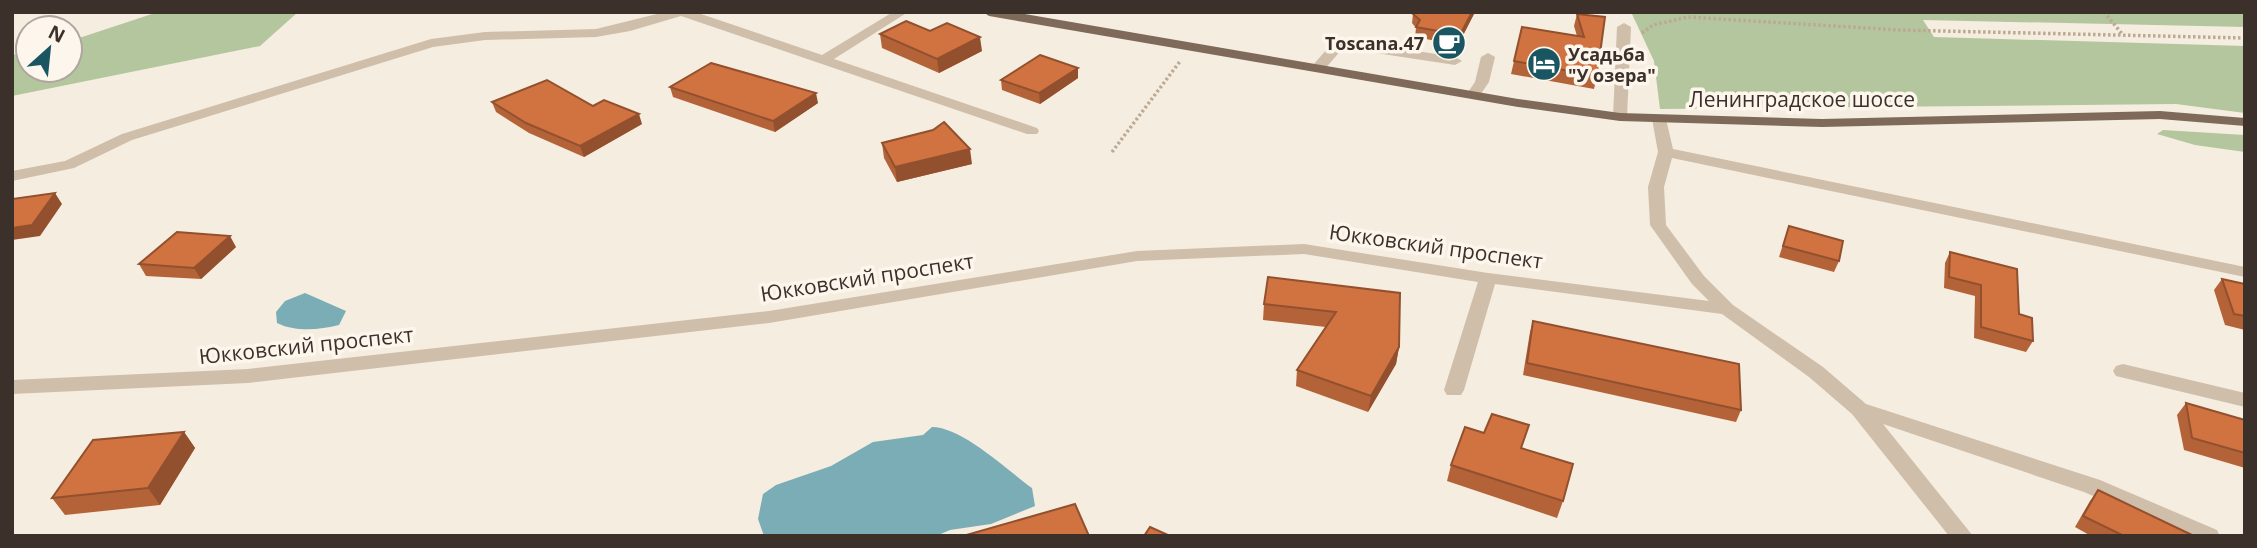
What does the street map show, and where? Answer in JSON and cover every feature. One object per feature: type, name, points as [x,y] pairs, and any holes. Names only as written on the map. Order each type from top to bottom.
[{"type":"main road","name":"Ленинградское шоссе","points":[[989,12],[1190,48],[1620,117],[1822,123],[2160,115],[2245,122]]},
{"type":"street","points":[[12,176],[69,165],[127,137],[432,43],[485,36],[596,33],[681,12],[1032,131]]},
{"type":"street","points":[[823,60],[902,12]]},
{"type":"street","points":[[1620,117],[1625,46],[1623,27]]},
{"type":"street","points":[[1318,68],[1340,43],[1455,61]]},
{"type":"street","points":[[1473,95],[1482,82],[1488,57]]},
{"type":"street","points":[[1659,119],[1667,152],[1656,187],[1658,225],[1698,280],[1727,309],[1795,356],[1859,409],[1962,536]]},
{"type":"street","points":[[1667,152],[2245,272]]},
{"type":"street","name":"Юкковский проспект","points":[[12,387],[248,376],[769,317],[1137,256],[1304,249],[1488,278],[1727,309]]},
{"type":"street","points":[[1454,390],[1488,278]]},
{"type":"street","points":[[2123,371],[2245,400]]},
{"type":"street","points":[[1859,409],[2092,486],[2209,536]]},
{"type":"path","points":[[2104,12],[2123,35]]},
{"type":"path","points":[[1625,46],[1653,25],[1688,15],[1813,26],[2245,38]]},
{"type":"path","points":[[1112,152],[1190,48]]},
{"type":"green space","points":[[158,12],[298,12],[260,46],[84,81],[84,36]]},
{"type":"green space","points":[[1631,12],[2245,12],[2245,27],[1923,20],[1934,37],[2245,46],[2245,113],[2176,104],[1660,109],[1654,61]]},
{"type":"green space","points":[[12,55],[14,84],[72,84],[12,96]]},
{"type":"green space","points":[[2163,130],[2245,135],[2245,152],[2195,145],[2157,134]]},
{"type":"water","points":[[305,293],[346,311],[339,325],[307,329],[291,328],[277,323],[276,312],[285,301]]},
{"type":"water","points":[[932,427],[957,434],[997,461],[1032,488],[1035,506],[991,524],[950,530],[936,536],[764,536],[758,519],[763,494],[776,485],[831,466],[873,442],[923,435]]},
{"type":"building","points":[[1472,12],[1460,35],[1416,27],[1420,20],[1413,14]]},
{"type":"building","points":[[1577,14],[1605,17],[1597,76],[1514,61],[1522,27],[1584,37]]},
{"type":"building","points":[[906,21],[930,31],[947,23],[980,37],[937,59],[880,34]]},
{"type":"building","points":[[1040,55],[1078,68],[1039,93],[1001,80]]},
{"type":"building","points":[[711,63],[816,93],[773,121],[670,87]]},
{"type":"building","points":[[547,80],[593,106],[604,100],[639,114],[580,146],[526,123],[492,102]]},
{"type":"building","points":[[944,122],[970,149],[895,167],[882,143],[933,130]]},
{"type":"building","points":[[55,193],[32,225],[12,228],[12,199]]},
{"type":"building","points":[[1789,226],[1843,241],[1839,261],[1783,246]]},
{"type":"building","points":[[177,232],[230,236],[194,268],[139,264]]},
{"type":"building","points":[[1950,252],[2017,269],[2019,314],[2032,318],[2033,341],[1981,327],[1981,285],[1949,277]]},
{"type":"building","points":[[1268,277],[1400,293],[1399,347],[1371,396],[1297,370],[1336,312],[1264,304]]},
{"type":"building","points":[[2222,279],[2245,284],[2245,316],[2234,314]]},
{"type":"building","points":[[1533,321],[1739,364],[1741,410],[1527,363]]},
{"type":"building","points":[[2186,403],[2245,420],[2245,453],[2192,438]]},
{"type":"building","points":[[1492,414],[1529,425],[1521,448],[1573,464],[1563,501],[1451,465],[1465,427],[1484,433]]},
{"type":"building","points":[[184,432],[148,488],[52,498],[93,440]]},
{"type":"building","points":[[2098,490],[2194,536],[2124,536],[2083,516]]},
{"type":"building","points":[[1075,504],[1089,536],[963,536]]},
{"type":"building","points":[[1150,527],[1170,536],[1144,536]]},
{"type":"place","name":"Toscana.47","points":[[1449,43]]},
{"type":"place","name":"Усадьба \"У озера\"","points":[[1544,64]]}]
